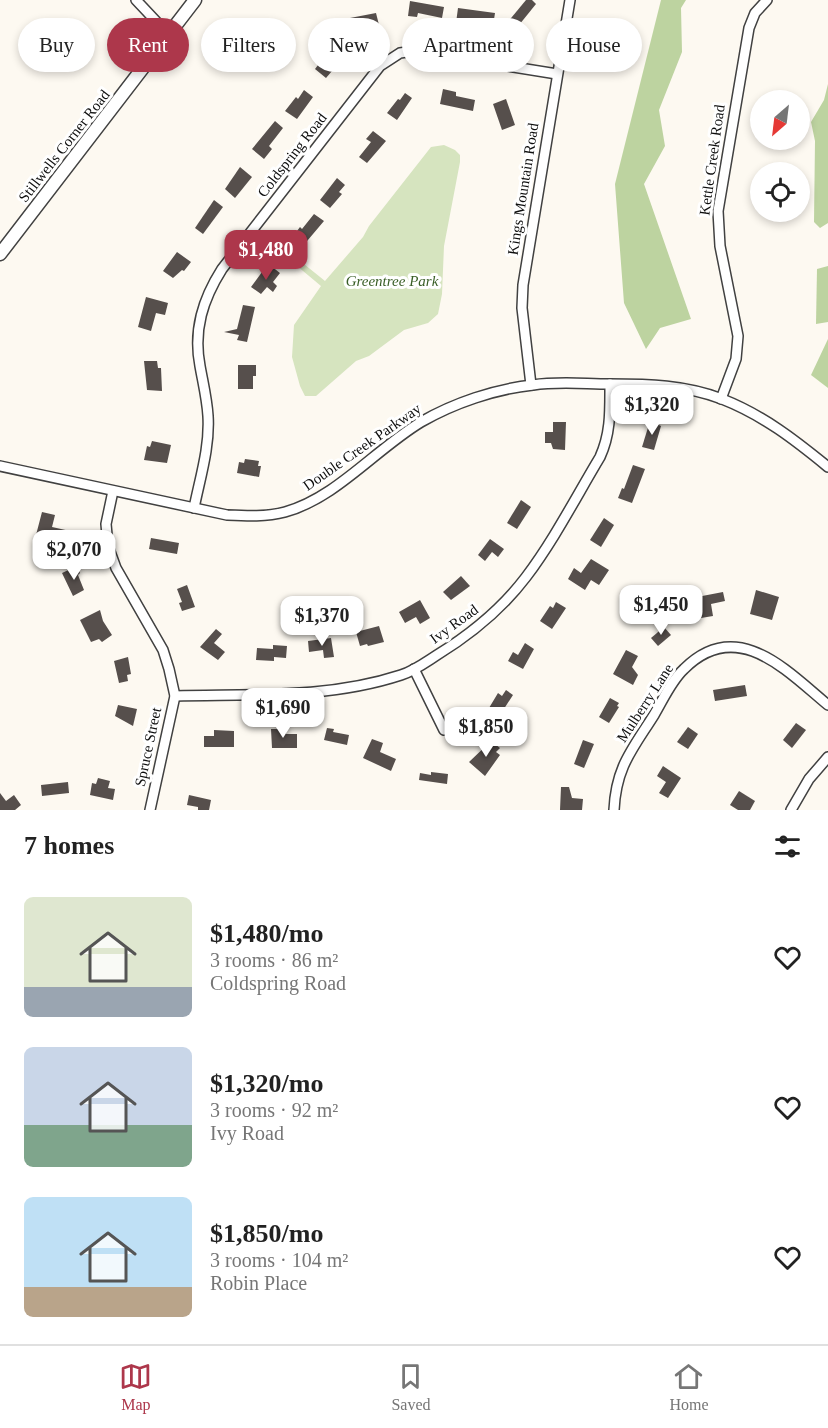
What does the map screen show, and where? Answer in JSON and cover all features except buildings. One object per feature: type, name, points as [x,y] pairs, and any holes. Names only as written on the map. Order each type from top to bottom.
[{"type":"street","points":[[136,0],[152,18]]},
{"type":"street","name":"Stillwells Corner Road","points":[[181,18],[195,0]]},
{"type":"street","name":"Kings Mountain Road","points":[[531,385],[522,308],[523,285],[570,0]]},
{"type":"street","name":"Kettle Creek Road","points":[[721,399],[736,359],[738,336],[720,246],[718,228],[720,197],[748,28],[755,13],[767,0]]},
{"type":"street","name":"Coldspring Road","points":[[194,508],[206,451],[208,429],[207,402],[198,351],[198,336],[199,320],[209,290],[222,269],[380,66],[392,57],[414,51],[557,74]]},
{"type":"street","name":"Stillwells Corner Road","points":[[0,254],[140,72]]},
{"type":"street","name":"Double Creek Parkway","points":[[0,466],[227,515],[248,517],[273,515],[297,508],[323,494],[421,422],[461,404],[531,385],[610,384],[662,386],[721,399],[768,421],[788,434],[828,468]]},
{"type":"street","name":"Ivy Road","points":[[175,696],[313,693],[345,689],[402,675],[465,638],[507,600],[526,577],[594,467],[606,444],[610,420],[610,384]]},
{"type":"street","name":"Spruce Street","points":[[113,491],[106,524],[108,546],[116,568],[163,650],[175,696],[150,810]]},
{"type":"street","name":"Mulberry Lane","points":[[614,810],[617,780],[625,762],[678,674],[700,657],[716,650],[750,649],[778,663],[828,705]]},
{"type":"street","points":[[414,669],[444,730]]},
{"type":"street","points":[[791,810],[809,779],[828,757]]},
{"type":"green space","points":[[661,0],[686,0],[681,8],[682,52],[659,110],[665,146],[644,184],[691,319],[660,328],[646,349],[624,303],[615,184]]},
{"type":"green space","points":[[828,84],[828,223],[820,228],[814,222],[815,141],[811,122],[824,100]]},
{"type":"green space","name":"Greentree Park","points":[[444,145],[460,155],[460,162],[444,246],[442,294],[438,314],[428,323],[404,330],[369,356],[356,361],[316,396],[305,396],[292,357],[294,325],[321,286],[260,235],[263,231],[325,281],[363,237],[369,226],[431,147]]},
{"type":"green space","points":[[828,266],[828,322],[816,324],[817,269]]},
{"type":"green space","points":[[828,339],[828,388],[811,375]]}]
